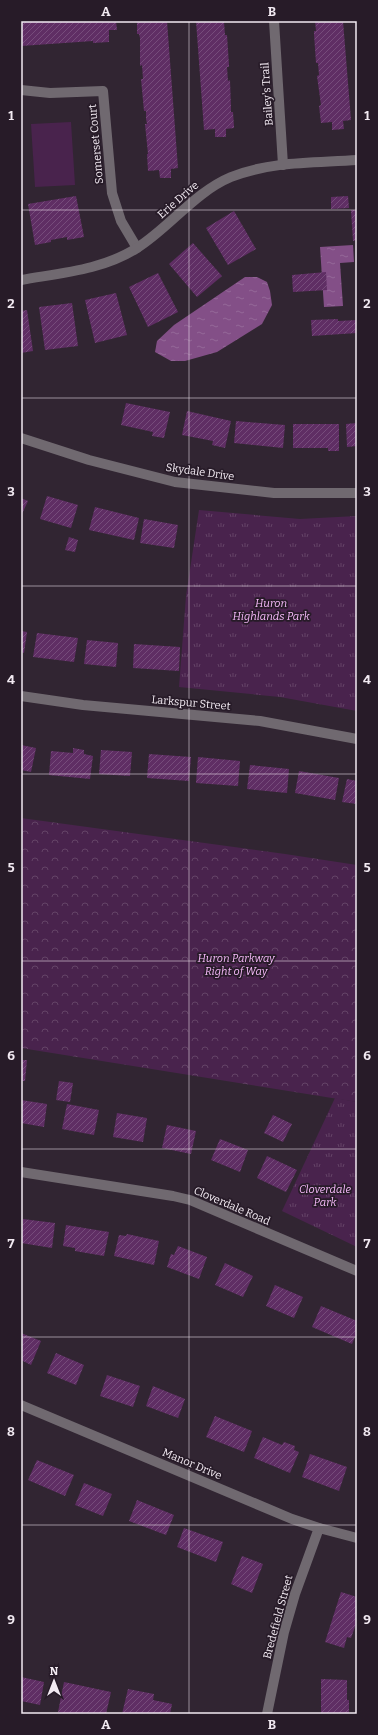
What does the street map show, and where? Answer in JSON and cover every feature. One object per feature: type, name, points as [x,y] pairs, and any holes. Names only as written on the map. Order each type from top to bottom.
[{"type":"street","name":"Bailey's Trail","points":[[274,21],[283,165]]},
{"type":"street","name":"Somerset Court","points":[[21,90],[50,93],[103,91],[112,193],[120,221],[137,248]]},
{"type":"street","name":"Erie Drive","points":[[21,280],[93,267],[120,257],[137,248],[164,228],[200,196],[220,182],[254,169],[283,165],[357,160]]},
{"type":"street","name":"Skydale Drive","points":[[21,438],[89,460],[175,482],[274,493],[357,493]]},
{"type":"street","name":"Larkspur Street","points":[[21,696],[83,705],[260,721],[357,739]]},
{"type":"street","name":"Cloverdale Road","points":[[21,1172],[190,1200],[357,1271]]},
{"type":"street","name":"Manor Drive","points":[[21,1405],[175,1470],[319,1528],[357,1538]]},
{"type":"street","name":"Bredefield Street","points":[[267,1714],[284,1632],[295,1594],[319,1528]]},
{"type":"green space","points":[[71,122],[75,185],[35,187],[31,124]]},
{"type":"green space","name":"Huron Highlands Park","points":[[199,510],[300,519],[357,516],[357,711],[280,697],[179,687],[186,596]]},
{"type":"green space","name":"Huron Parkway Right of Way","points":[[21,818],[357,865],[357,1102],[21,1048]]},
{"type":"green space","name":"Cloverdale Park","points":[[335,1098],[357,1102],[357,1247],[282,1211]]},
{"type":"water","points":[[353,245],[354,262],[340,263],[343,306],[324,307],[320,247]]},
{"type":"water","points":[[245,277],[257,277],[267,282],[272,305],[262,324],[217,352],[185,361],[171,361],[155,352],[157,341],[174,325]]},
{"type":"building","points":[[21,21],[116,21],[117,30],[109,30],[109,42],[93,43],[93,41],[21,46]]},
{"type":"building","points":[[137,21],[167,21],[178,168],[171,169],[171,178],[160,178],[159,170],[148,171],[145,124],[147,124],[146,111],[144,111],[141,79],[143,79],[142,65],[140,66],[140,38],[139,34],[137,34]]},
{"type":"building","points":[[196,21],[226,21],[224,22],[225,35],[227,35],[229,65],[229,67],[227,67],[228,81],[230,80],[231,112],[233,112],[234,128],[226,129],[226,137],[215,137],[215,129],[204,130]]},
{"type":"building","points":[[315,21],[343,21],[351,120],[343,121],[344,129],[332,130],[332,122],[321,123],[319,106],[321,105],[317,76],[319,75],[318,63],[316,63],[314,34],[314,31],[316,31]]},
{"type":"building","points":[[76,196],[84,237],[67,240],[67,237],[35,245],[28,204]]},
{"type":"building","points":[[348,196],[349,208],[331,209],[331,197]]},
{"type":"building","points":[[351,210],[357,210],[357,240],[353,241]]},
{"type":"building","points":[[234,211],[256,249],[228,265],[206,228]]},
{"type":"building","points":[[193,243],[222,276],[197,297],[169,264]]},
{"type":"building","points":[[326,272],[327,290],[293,292],[292,275]]},
{"type":"building","points":[[158,273],[178,312],[148,327],[129,287]]},
{"type":"building","points":[[116,293],[127,335],[95,343],[85,300]]},
{"type":"building","points":[[72,303],[78,346],[45,350],[39,307]]},
{"type":"building","points":[[27,310],[33,351],[21,353],[21,311]]},
{"type":"building","points":[[338,319],[338,321],[357,320],[357,333],[312,336],[311,320]]},
{"type":"building","points":[[126,403],[170,412],[164,438],[152,436],[153,432],[121,425]]},
{"type":"building","points":[[187,411],[231,421],[225,448],[212,445],[213,441],[182,435]]},
{"type":"building","points":[[236,421],[285,425],[283,448],[234,443]]},
{"type":"building","points":[[357,423],[357,446],[347,447],[346,424]]},
{"type":"building","points":[[293,424],[339,424],[339,451],[328,451],[328,448],[293,448]]},
{"type":"building","points":[[47,496],[78,505],[71,528],[40,519]]},
{"type":"building","points":[[21,498],[28,501],[21,516]]},
{"type":"building","points":[[95,507],[139,518],[134,540],[89,530]]},
{"type":"building","points":[[144,519],[178,525],[174,548],[140,543]]},
{"type":"building","points":[[69,537],[78,540],[75,552],[65,550]]},
{"type":"building","points":[[21,631],[27,632],[24,653],[21,652]]},
{"type":"building","points":[[37,633],[78,638],[74,662],[33,657]]},
{"type":"building","points":[[87,640],[118,643],[116,667],[84,664]]},
{"type":"building","points":[[134,644],[180,647],[179,671],[133,668]]},
{"type":"building","points":[[21,745],[36,748],[31,772],[21,770]]},
{"type":"building","points":[[73,748],[84,750],[84,754],[93,756],[90,779],[49,775],[51,751],[73,753]]},
{"type":"building","points":[[101,750],[132,752],[130,776],[99,774]]},
{"type":"building","points":[[149,754],[191,757],[189,781],[147,778]]},
{"type":"building","points":[[198,757],[240,761],[238,786],[196,783]]},
{"type":"building","points":[[250,765],[289,769],[287,793],[247,789]]},
{"type":"building","points":[[299,771],[339,778],[335,800],[295,793]]},
{"type":"building","points":[[347,779],[357,781],[357,804],[342,802]]},
{"type":"building","points":[[21,1060],[27,1060],[25,1081],[21,1081]]},
{"type":"building","points":[[59,1081],[73,1083],[70,1102],[56,1100]]},
{"type":"building","points":[[21,1100],[47,1104],[44,1127],[21,1123]]},
{"type":"building","points":[[67,1104],[99,1110],[94,1135],[62,1129]]},
{"type":"building","points":[[117,1113],[147,1118],[143,1142],[113,1137]]},
{"type":"building","points":[[273,1115],[292,1124],[283,1142],[264,1133]]},
{"type":"building","points":[[167,1125],[196,1131],[191,1154],[162,1148]]},
{"type":"building","points":[[220,1139],[248,1150],[240,1172],[211,1160]]},
{"type":"building","points":[[267,1156],[297,1170],[286,1192],[257,1178]]},
{"type":"building","points":[[23,1219],[55,1223],[52,1248],[21,1243]]},
{"type":"building","points":[[66,1225],[109,1232],[104,1256],[75,1251],[75,1248],[63,1246]]},
{"type":"building","points":[[127,1234],[159,1241],[154,1265],[114,1256],[119,1235],[126,1236]]},
{"type":"building","points":[[178,1246],[207,1257],[199,1279],[167,1267],[171,1254],[174,1255]]},
{"type":"building","points":[[225,1263],[253,1276],[243,1297],[215,1285]]},
{"type":"building","points":[[275,1285],[303,1297],[294,1318],[266,1306]]},
{"type":"building","points":[[321,1306],[357,1321],[357,1332],[352,1344],[312,1327]]},
{"type":"building","points":[[21,1333],[41,1341],[31,1365],[21,1360]]},
{"type":"building","points":[[56,1353],[84,1365],[76,1385],[47,1373]]},
{"type":"building","points":[[107,1375],[140,1386],[133,1407],[100,1396]]},
{"type":"building","points":[[153,1386],[185,1399],[178,1418],[146,1406]]},
{"type":"building","points":[[215,1416],[252,1431],[244,1452],[206,1437]]},
{"type":"building","points":[[263,1437],[282,1445],[284,1442],[295,1446],[294,1450],[299,1452],[290,1473],[254,1458]]},
{"type":"building","points":[[310,1454],[347,1467],[339,1491],[302,1477]]},
{"type":"building","points":[[37,1460],[74,1475],[65,1496],[28,1480]]},
{"type":"building","points":[[84,1483],[112,1494],[103,1516],[75,1505]]},
{"type":"building","points":[[137,1500],[174,1515],[166,1535],[129,1521]]},
{"type":"building","points":[[184,1528],[223,1542],[216,1562],[177,1547]]},
{"type":"building","points":[[242,1556],[263,1564],[252,1593],[231,1584]]},
{"type":"building","points":[[341,1592],[357,1597],[357,1621],[351,1638],[347,1637],[344,1648],[325,1642]]},
{"type":"building","points":[[21,1677],[44,1682],[40,1705],[21,1701]]},
{"type":"building","points":[[321,1679],[347,1680],[349,1714],[321,1714]]},
{"type":"building","points":[[64,1682],[111,1692],[106,1714],[68,1714],[58,1712]]},
{"type":"building","points":[[128,1689],[154,1694],[153,1700],[172,1704],[170,1714],[122,1714]]}]
